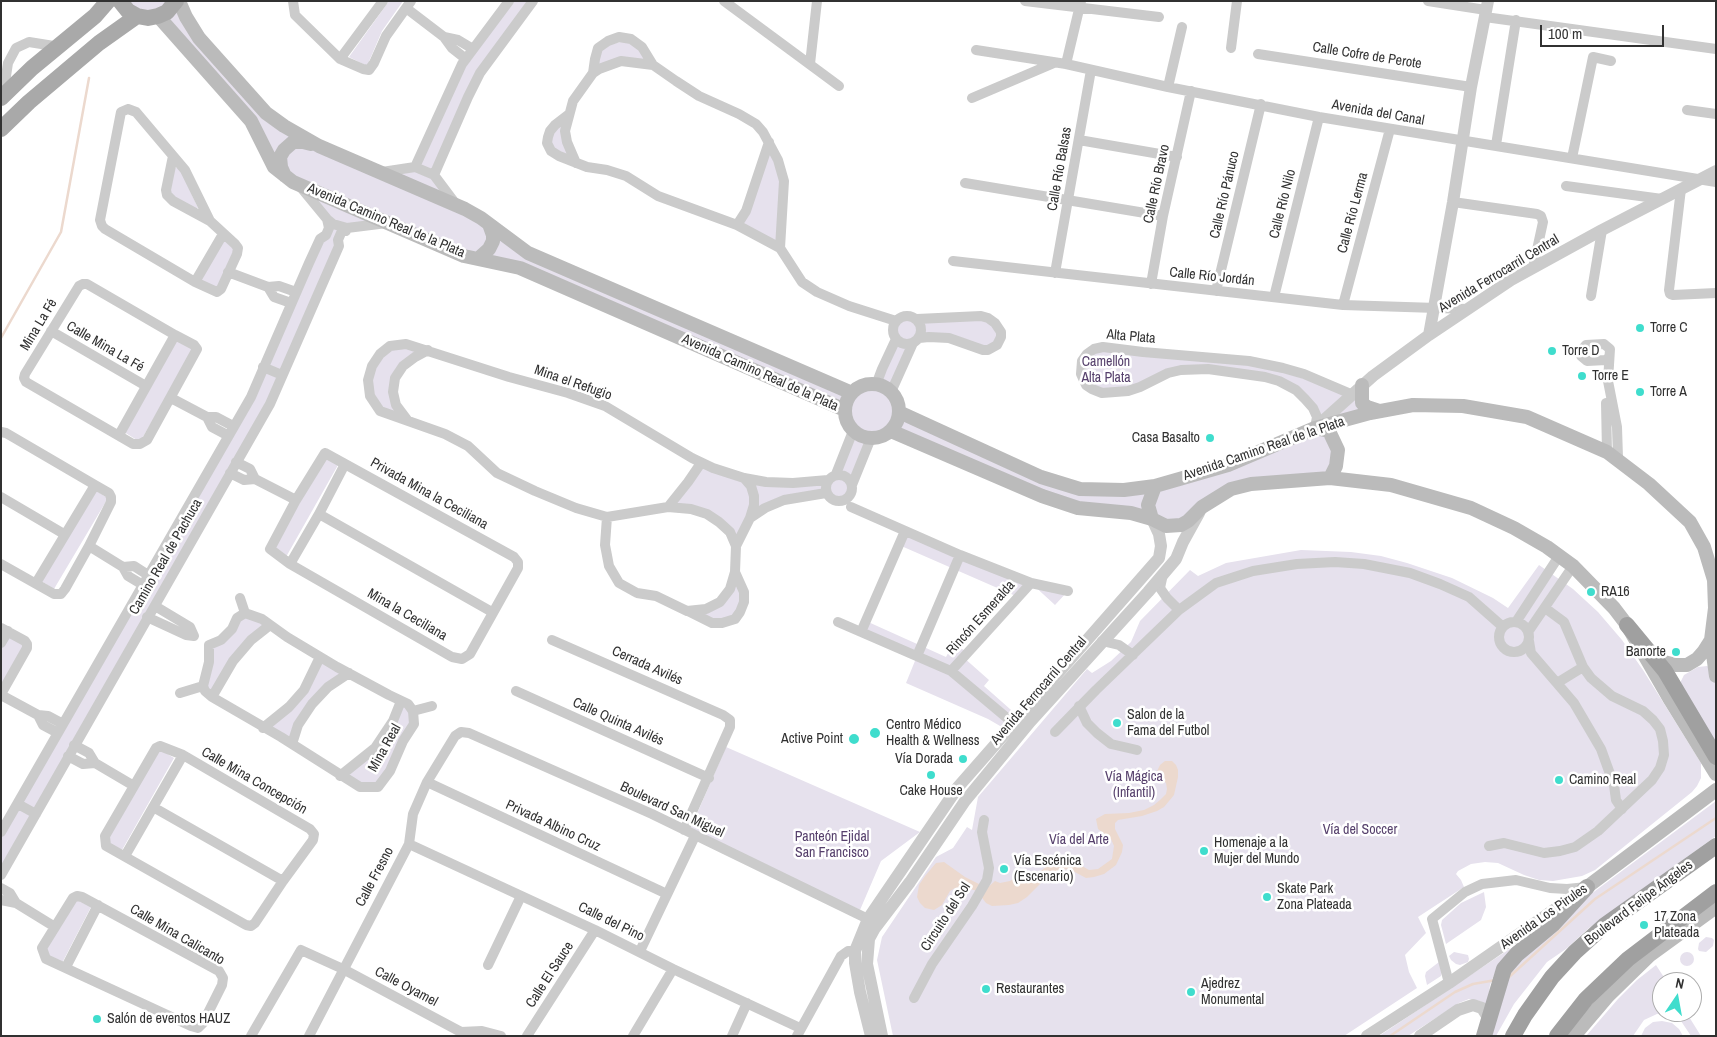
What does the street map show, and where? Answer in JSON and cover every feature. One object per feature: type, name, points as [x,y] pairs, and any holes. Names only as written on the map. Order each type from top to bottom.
[{"type":"highway","points":[[1628,626],[1656,660],[1714,765]]},
{"type":"highway","name":"Boulevard Felipe Ángeles","points":[[1513,1036],[1525,1015],[1552,977],[1575,952],[1605,925],[1716,846]]},
{"type":"highway","points":[[1557,1036],[1586,999],[1628,959],[1716,892]]},
{"type":"main road","points":[[2,97],[32,68],[60,47],[95,16],[108,1]]},
{"type":"main road","points":[[120,1],[128,11],[148,18],[167,12],[178,1]]},
{"type":"main road","name":"Avenida Camino Real de la Plata","points":[[178,1],[199,38],[266,113],[284,126],[320,146],[455,204],[481,218],[528,253],[852,393]]},
{"type":"main road","points":[[1,129],[29,102],[99,43],[138,16]]},
{"type":"main road","name":"Avenida Camino Real de la Plata","points":[[158,16],[251,121],[274,167],[299,185],[464,256],[520,268],[845,410]]},
{"type":"main road","points":[[286,177],[281,167],[280,157],[292,142],[304,142],[320,146]]},
{"type":"main road","points":[[478,258],[489,249],[493,241],[489,224]]},
{"type":"main road","points":[[867,385],[876,385],[884,387],[891,392],[896,399],[899,412],[896,424],[891,431],[880,437],[865,438],[853,431],[846,419],[845,410],[847,401],[852,393],[867,385]]},
{"type":"main road","points":[[1362,385],[1362,403],[1367,407],[1380,411]]},
{"type":"main road","name":"Avenida Camino Real de la Plata","points":[[899,412],[1041,477],[1080,489],[1124,490],[1155,486],[1228,465],[1315,428],[1380,411],[1413,405],[1463,406],[1528,417],[1612,455],[1690,522],[1704,547],[1714,580],[1715,608],[1710,640],[1716,676]]},
{"type":"main road","points":[[1315,428],[1329,431],[1338,450],[1336,466],[1330,478]]},
{"type":"main road","name":"Avenida Camino Real de la Plata","points":[[891,431],[1042,496],[1078,508],[1132,513],[1152,519],[1166,526],[1188,521],[1202,508],[1231,489],[1251,484],[1330,478],[1391,485],[1471,508],[1514,528],[1573,566],[1614,608],[1628,626],[1669,698],[1714,765]]},
{"type":"main road","points":[[1152,519],[1148,505],[1155,486]]},
{"type":"main road","points":[[1656,660],[1676,665],[1687,664],[1697,659],[1710,640]]},
{"type":"main road","points":[[1701,800],[1708,793],[1714,765]]},
{"type":"main road","name":"Avenida Los Pirules","points":[[1587,887],[1716,790]]},
{"type":"main road","points":[[1484,1036],[1504,969],[1517,954],[1553,924],[1587,887]]},
{"type":"main road","points":[[1574,1036],[1608,996],[1650,954],[1716,907]]},
{"type":"street","points":[[293,1],[295,15],[340,59],[363,69],[369,70],[374,64],[386,36],[409,5],[444,37],[452,48],[466,59]]},
{"type":"street","points":[[340,59],[383,1]]},
{"type":"street","points":[[416,166],[456,76],[473,49],[509,1]]},
{"type":"street","points":[[434,173],[480,73],[533,1]]},
{"type":"street","points":[[724,1],[839,86]]},
{"type":"street","points":[[810,64],[817,1]]},
{"type":"street","points":[[1025,1],[1080,4],[1159,17]]},
{"type":"street","points":[[1231,48],[1237,1]]},
{"type":"street","points":[[1428,1],[1486,9],[1516,20],[1716,49]]},
{"type":"street","points":[[1066,64],[1080,4]]},
{"type":"street","points":[[1429,335],[1486,9]]},
{"type":"street","points":[[1496,146],[1516,20]]},
{"type":"street","points":[[1168,87],[1182,27]]},
{"type":"street","points":[[444,37],[458,40],[473,49]]},
{"type":"street","points":[[593,73],[598,48],[618,37],[630,39],[642,47],[653,64],[698,96],[756,124],[769,142],[778,160],[784,182],[780,248]]},
{"type":"street","points":[[2,97],[4,72],[16,48],[22,43],[29,42],[60,47]]},
{"type":"street","name":"Avenida del Canal","points":[[976,50],[1066,64],[1168,87],[1319,117],[1716,182]]},
{"type":"street","name":"Calle Cofre de Perote","points":[[1258,54],[1471,87]]},
{"type":"street","points":[[1572,158],[1593,57],[1611,62]]},
{"type":"street","points":[[576,163],[567,142],[565,131],[568,115],[573,101],[593,73],[621,61],[653,64]]},
{"type":"street","name":"Avenida del Canal","points":[[972,98],[1055,63]]},
{"type":"street","points":[[4,72],[32,68]]},
{"type":"street","name":"Calle Río Balsas","points":[[1055,273],[1091,70]]},
{"type":"street","name":"Calle Río Bravo","points":[[1151,284],[1191,91]]},
{"type":"street","name":"Calle Río Pánuco","points":[[1216,291],[1261,104]]},
{"type":"street","points":[[173,156],[166,190],[167,195],[173,201],[210,222],[238,248],[237,254],[217,292],[195,282],[105,230],[102,226],[100,220],[121,112],[128,109],[136,112],[185,170],[210,222]]},
{"type":"street","points":[[1687,110],[1716,114]]},
{"type":"street","points":[[568,115],[550,131],[547,143],[551,151],[587,167],[607,170],[626,176],[658,196],[737,226],[780,248],[802,282],[817,292],[849,306],[896,321]]},
{"type":"street","name":"Calle Río Nilo","points":[[1274,297],[1319,117]]},
{"type":"street","name":"Calle Río Lerma","points":[[1343,305],[1390,129]]},
{"type":"street","points":[[1079,140],[1177,157]]},
{"type":"street","points":[[737,226],[746,211],[769,142]]},
{"type":"street","points":[[382,172],[416,166],[434,173],[455,204]]},
{"type":"street","name":"Avenida Ferrocarril Central","points":[[1315,428],[1362,385],[1429,335],[1468,309],[1533,268],[1716,171]]},
{"type":"street","points":[[965,183],[1164,216]]},
{"type":"street","points":[[299,185],[333,224],[347,228],[388,223]]},
{"type":"street","points":[[1566,186],[1662,199]]},
{"type":"street","points":[[1681,189],[1670,294],[1716,293]]},
{"type":"street","points":[[1453,202],[1542,216],[1543,222],[1533,268]]},
{"type":"street","name":"Camino Real de Pachuca","points":[[1,832],[250,397],[320,239],[327,219]]},
{"type":"street","name":"Camino Real de Pachuca","points":[[1,875],[270,404],[347,228]]},
{"type":"street","points":[[1591,296],[1602,230]]},
{"type":"street","points":[[195,282],[223,234]]},
{"type":"street","name":"Calle Río Jordán","points":[[953,261],[1343,305],[1468,309]]},
{"type":"street","points":[[228,272],[268,287],[279,286],[296,292]]},
{"type":"street","name":"Mina La Fé","points":[[83,284],[87,284],[175,335],[194,345],[197,349],[147,440],[140,444],[133,444],[26,382],[24,378],[79,286],[83,284]]},
{"type":"street","points":[[268,287],[274,297],[291,303]]},
{"type":"street","points":[[891,392],[916,341],[922,328],[913,316],[904,316],[896,321],[892,330],[896,339],[903,344],[916,341],[929,337],[949,338],[978,349],[988,350],[997,345],[1001,337],[1001,332],[995,323],[981,316],[917,319]]},
{"type":"street","name":"Calle Mina La Fé","points":[[51,332],[146,386]]},
{"type":"street","points":[[119,435],[175,335]]},
{"type":"street","points":[[876,385],[896,339]]},
{"type":"street","name":"Mina el Refugio","points":[[736,546],[730,532],[719,522],[706,514],[691,509],[668,507],[607,516],[576,508],[497,473],[468,446],[453,438],[380,411],[370,396],[368,380],[372,366],[380,354],[390,346],[406,344],[605,406],[701,463],[744,478],[793,483],[832,477]]},
{"type":"street","name":"Alta Plata","points":[[1315,428],[1316,417],[1313,408],[1296,390],[1279,381],[1249,374],[1193,369],[1168,373],[1140,387],[1116,393],[1102,393],[1086,385],[1081,374],[1082,361],[1094,349],[1103,347],[1166,355],[1249,361],[1304,374],[1352,394]]},
{"type":"street","points":[[408,422],[396,405],[393,392],[395,378],[403,366],[428,350]]},
{"type":"street","points":[[1166,355],[1168,373]]},
{"type":"street","points":[[1606,358],[1609,391],[1616,427],[1612,455]]},
{"type":"street","points":[[263,367],[282,375]]},
{"type":"street","points":[[1296,390],[1304,374]]},
{"type":"street","points":[[170,398],[207,417],[216,418],[230,431]]},
{"type":"street","points":[[853,431],[825,488],[826,493],[832,499],[841,501],[846,499],[851,493],[852,485],[871,438]]},
{"type":"street","points":[[1,432],[6,433],[95,485],[111,497],[111,502],[89,546],[61,594],[54,594],[1,564]]},
{"type":"street","name":"Privada Mina la Ceciliana","points":[[325,453],[514,557],[518,562]]},
{"type":"street","name":"Mina la Ceciliana","points":[[325,453],[296,500],[270,549],[290,564],[452,657],[462,659],[470,654],[518,568],[518,562]]},
{"type":"street","points":[[236,462],[250,469],[255,479]]},
{"type":"street","points":[[668,507],[701,463]]},
{"type":"street","points":[[290,564],[345,464]]},
{"type":"street","points":[[230,473],[244,480],[255,479],[296,500]]},
{"type":"street","points":[[832,477],[844,475],[851,481],[852,485]]},
{"type":"street","points":[[687,611],[706,609],[720,602],[730,589],[736,572],[736,546],[750,518],[754,505],[754,496],[744,478]]},
{"type":"street","points":[[36,583],[95,485]]},
{"type":"street","points":[[750,518],[765,508],[784,500],[826,493]]},
{"type":"street","points":[[1,497],[64,534]]},
{"type":"street","name":"Rincón Esmeralda","points":[[851,507],[1031,583],[1068,591]]},
{"type":"street","name":"Avenida Ferrocarril Central","points":[[872,1036],[866,964],[870,939],[875,928],[910,882],[965,801],[1030,722],[1176,559],[1182,542],[1202,508]]},
{"type":"street","points":[[319,514],[492,612]]},
{"type":"street","points":[[607,516],[605,545],[609,566],[619,583],[637,593],[656,596],[712,623],[722,623],[734,619],[740,612],[744,602],[744,592],[736,572]]},
{"type":"street","name":"Avenida Ferrocarril Central","points":[[882,1036],[855,963],[855,951],[868,919],[958,787],[1159,558],[1161,546],[1159,534],[1152,519]]},
{"type":"street","points":[[861,632],[906,531]]},
{"type":"street","points":[[89,546],[123,567],[128,576],[143,585]]},
{"type":"street","points":[[917,656],[960,554]]},
{"type":"street","points":[[1516,622],[1558,556]]},
{"type":"street","points":[[1055,732],[1079,706],[1179,610],[1216,584],[1253,571],[1297,564],[1335,562],[1364,564],[1410,573],[1469,597],[1503,627]]},
{"type":"street","points":[[123,567],[134,566],[148,574]]},
{"type":"street","points":[[1573,566],[1545,608],[1528,636],[1522,650],[1517,652],[1509,651],[1500,641],[1500,631],[1506,624],[1516,622],[1525,627],[1528,636],[1532,654],[1574,703],[1601,749],[1614,784],[1616,800],[1622,810]]},
{"type":"street","points":[[1164,574],[1160,588],[1179,610]]},
{"type":"street","name":"Rincón Esmeralda","points":[[951,671],[1031,583]]},
{"type":"street","points":[[209,645],[221,640],[232,629],[237,618],[245,612],[240,598]]},
{"type":"street","points":[[155,606],[190,627],[194,636]]},
{"type":"street","points":[[1489,846],[1504,843],[1544,853],[1574,847],[1598,831],[1652,780],[1660,768],[1664,755],[1664,741],[1660,729],[1643,711],[1612,696],[1591,678],[1583,667],[1564,622],[1545,608]]},
{"type":"street","name":"Mina Real","points":[[203,686],[205,691],[212,697],[360,787],[378,787],[390,771],[403,741],[414,724],[414,712],[408,704],[320,657],[262,619],[245,612]]},
{"type":"street","points":[[147,618],[186,635],[194,636],[209,645]]},
{"type":"street","name":"Rincón Esmeralda","points":[[838,622],[951,671],[1013,723]]},
{"type":"street","points":[[212,697],[233,660],[251,640],[270,625]]},
{"type":"street","points":[[1,643],[5,629],[25,641],[27,648],[1,695],[38,715],[48,716],[63,724]]},
{"type":"street","name":"Cerrada Avilés","points":[[552,640],[723,715],[730,720],[730,727],[709,778]]},
{"type":"street","points":[[1102,641],[1119,645],[1133,655]]},
{"type":"street","points":[[180,693],[203,686],[209,662],[209,645]]},
{"type":"street","points":[[104,654],[120,664]]},
{"type":"street","points":[[263,728],[289,707],[304,690],[320,657]]},
{"type":"street","points":[[1557,683],[1583,667]]},
{"type":"street","points":[[292,744],[298,725],[312,704],[328,687],[349,673]]},
{"type":"street","name":"Calle Quinta Avilés","points":[[516,691],[709,778]]},
{"type":"street","name":"Mina Real","points":[[340,776],[375,748],[393,721],[402,701]]},
{"type":"street","name":"Mina Real","points":[[414,712],[432,706]]},
{"type":"street","points":[[1079,706],[1087,723],[1111,744],[1137,750]]},
{"type":"street","points":[[38,715],[43,725],[58,733]]},
{"type":"street","name":"Boulevard San Miguel","points":[[461,732],[469,733],[652,814],[868,919]]},
{"type":"street","name":"Calle Fresno","points":[[309,1036],[409,844],[413,814],[427,782],[455,736],[461,732]]},
{"type":"street","points":[[74,745],[89,753],[95,763],[134,786]]},
{"type":"street","name":"Calle Mina Concepción","points":[[160,746],[166,747],[182,755],[314,834],[313,840],[251,926],[246,925],[106,846],[105,836],[156,748],[160,746]]},
{"type":"street","name":"Calle Mina Concepción","points":[[125,856],[182,755]]},
{"type":"street","points":[[68,756],[83,764],[95,763]]},
{"type":"street","points":[[684,830],[709,778]]},
{"type":"street","name":"Privada Albino Cruz","points":[[427,782],[667,894]]},
{"type":"street","points":[[18,804],[36,814]]},
{"type":"street","points":[[153,806],[283,881]]},
{"type":"street","name":"Circuito del Sol","points":[[914,998],[932,964],[972,906],[987,880],[989,868],[982,832],[984,820]]},
{"type":"street","points":[[640,951],[695,836]]},
{"type":"street","name":"Calle del Pino","points":[[409,844],[640,951],[747,1003],[798,1032]]},
{"type":"street","points":[[1449,983],[1432,919],[1465,892],[1482,884],[1516,880],[1550,888],[1587,887]]},
{"type":"street","name":"Avenida Los Pirules","points":[[1367,1036],[1449,983],[1587,887]]},
{"type":"street","points":[[1,888],[10,893],[16,903]]},
{"type":"street","points":[[488,965],[521,896]]},
{"type":"street","name":"Calle Mina Calicanto","points":[[82,897],[98,905],[218,972],[223,978],[222,985],[203,1024],[198,1028],[192,1026],[46,959],[42,948],[72,898],[82,897]]},
{"type":"street","points":[[1,900],[16,903],[54,927]]},
{"type":"street","points":[[66,967],[98,905]]},
{"type":"street","name":"Calle El Sauce","points":[[527,1036],[595,930]]},
{"type":"street","name":"Calle Oyamel","points":[[251,1036],[301,950],[343,969],[461,1032],[482,1031],[501,1036]]},
{"type":"street","points":[[798,1032],[841,956],[848,951],[855,951]]},
{"type":"street","points":[[633,1036],[674,969]]},
{"type":"street","points":[[732,1036],[747,1003]]},
{"type":"street","points":[[1420,1036],[1458,1010],[1473,1005],[1482,1008],[1489,1019]]},
{"type":"street","points":[[450,1036],[461,1032]]},
{"type":"green space","name":"Camellón Alta Plata","points":[[120,1],[179,1],[266,113],[382,172],[415,167],[456,76],[509,1],[533,1],[480,73],[434,175],[455,204],[508,240],[852,393],[859,387],[876,385],[896,339],[892,330],[899,317],[908,315],[981,316],[999,328],[994,347],[919,338],[891,392],[899,407],[1080,489],[1155,486],[1315,428],[1313,408],[1279,381],[1193,369],[1116,393],[1086,385],[1082,361],[1094,349],[1249,361],[1351,394],[1367,407],[1316,428],[1336,443],[1330,478],[1251,484],[1174,526],[1078,508],[891,431],[871,439],[849,497],[841,501],[832,499],[829,496],[802,497],[750,518],[736,546],[719,522],[668,507],[701,463],[766,482],[830,477],[833,475],[853,431],[846,419],[845,410],[500,262],[388,223],[347,228],[270,404],[1,875],[1,832],[230,431],[324,231],[327,219],[287,176],[251,121],[158,16]]},
{"type":"green space","points":[[389,1],[403,1],[382,31],[367,66],[349,57]]},
{"type":"green space","points":[[631,39],[653,65],[621,61],[599,69],[598,48]]},
{"type":"green space","points":[[568,115],[565,131],[576,163],[559,156],[548,137]]},
{"type":"green space","points":[[769,142],[784,181],[780,248],[737,225]]},
{"type":"green space","points":[[179,167],[198,208],[196,209],[168,194],[172,168]]},
{"type":"green space","points":[[223,237],[235,247],[217,289],[198,280]]},
{"type":"green space","points":[[177,339],[194,349],[140,442],[124,432]]},
{"type":"green space","points":[[390,346],[428,350],[403,366],[393,393],[408,422],[380,411],[370,396],[372,366]]},
{"type":"green space","points":[[325,457],[338,465],[286,557],[273,549]]},
{"type":"green space","points":[[93,489],[108,498],[54,589],[41,581]]},
{"type":"green space","points":[[905,531],[960,555],[1068,591],[1055,605],[1031,583],[1018,597],[899,545]]},
{"type":"green space","points":[[1301,550],[1351,552],[1381,556],[1407,563],[1452,578],[1493,598],[1508,608],[1539,565],[1573,589],[1598,612],[1622,640],[1701,763],[1701,778],[1697,786],[1595,870],[1582,876],[1553,881],[1539,880],[1498,863],[1485,862],[1471,864],[1458,871],[1456,874],[1464,887],[1418,917],[1426,933],[1405,955],[1409,972],[1417,988],[1344,1036],[893,1036],[877,960],[882,937],[936,857],[953,848],[967,827],[972,830],[978,797],[1087,669],[1092,673],[1111,661],[1131,642],[1140,621],[1190,570],[1198,576],[1226,563]]},
{"type":"green space","points":[[741,582],[740,612],[722,623],[687,611],[706,609]]},
{"type":"green space","points":[[245,613],[270,625],[251,640],[211,696],[207,692],[211,648]]},
{"type":"green space","points":[[866,621],[946,657],[954,642],[967,653],[963,657],[989,680],[984,686],[1019,717],[1007,730],[988,719],[906,683],[917,656],[861,632]]},
{"type":"green space","points":[[8,636],[24,645],[1,686],[1,648]]},
{"type":"green space","points":[[320,657],[349,673],[312,704],[292,744],[263,728],[289,707]]},
{"type":"green space","points":[[1707,666],[1713,668],[1716,675],[1716,743],[1678,691],[1684,675],[1698,667]]},
{"type":"green space","points":[[401,701],[408,704],[414,724],[378,787],[340,776],[375,748]]},
{"type":"green space","name":"Panteón Ejidal San Francisco","points":[[726,747],[920,832],[881,861],[860,910],[689,832]]},
{"type":"green space","points":[[159,749],[174,758],[122,850],[106,842]]},
{"type":"green space","points":[[1716,801],[1716,836],[1589,928],[1566,949],[1547,962],[1514,1004],[1496,1036],[1491,1036],[1508,972],[1587,897]]},
{"type":"green space","points":[[1484,892],[1486,907],[1481,920],[1446,944],[1441,925],[1442,920],[1461,903]]},
{"type":"green space","points":[[75,898],[91,907],[62,963],[44,953]]},
{"type":"green space","points":[[1706,937],[1714,940],[1713,946],[1706,952],[1699,951],[1699,943]]},
{"type":"green space","points":[[1526,938],[1496,970],[1490,985],[1487,1005],[1480,1001],[1469,999],[1459,1003],[1408,1036],[1379,1036]]},
{"type":"green space","points":[[1454,952],[1468,955],[1468,962],[1460,965],[1456,964],[1449,956]]},
{"type":"green space","points":[[1687,952],[1692,954],[1694,959],[1692,964],[1687,966],[1682,964],[1680,959],[1682,954]]},
{"type":"green space","points":[[1439,962],[1442,972],[1441,976],[1427,985],[1426,972]]},
{"type":"green space","points":[[1656,965],[1661,972],[1652,972],[1652,1016],[1644,1020],[1633,1036],[1586,1036],[1618,999]]},
{"type":"green space","points":[[1653,1022],[1672,1023],[1683,1036],[1641,1036],[1645,1028]]},
{"type":"green space","points":[[1682,1022],[1692,1022],[1701,1036],[1691,1036]]},
{"type":"shaded area","points":[[1165,761],[1172,761],[1178,770],[1174,795],[1164,807],[1157,811],[1118,820],[1115,823],[1115,829],[1123,845],[1122,852],[1116,865],[1104,874],[1086,878],[1069,869],[1060,870],[1051,873],[1027,897],[1018,903],[1009,905],[992,906],[986,903],[977,891],[964,887],[955,888],[950,891],[942,905],[934,910],[925,908],[920,903],[917,897],[919,885],[936,863],[944,862],[965,877],[987,888],[995,881],[1000,883],[1010,881],[1019,875],[1031,880],[1046,867],[1062,861],[1075,862],[1089,870],[1098,869],[1112,859],[1114,846],[1111,839],[1098,829],[1096,819],[1105,814],[1144,810],[1160,800],[1166,794],[1167,789],[1166,783],[1157,771]]},
{"type":"waterway","points":[[1,338],[61,232],[89,78]]},
{"type":"waterway","points":[[1508,978],[1595,899],[1716,818]]},
{"type":"waterway","points":[[1390,1036],[1455,992],[1473,984],[1496,980]]},
{"type":"place","name":"Torre C","points":[[1640,328]]},
{"type":"place","name":"Torre D","points":[[1552,351]]},
{"type":"place","name":"Torre E","points":[[1582,376]]},
{"type":"place","name":"Torre A","points":[[1640,392]]},
{"type":"place","name":"Casa Basalto","points":[[1210,438]]},
{"type":"place","name":"RA16","points":[[1591,592]]},
{"type":"place","name":"Banorte","points":[[1676,652]]},
{"type":"place","name":"Salon de la Fama del Futbol","points":[[1117,723]]},
{"type":"place","name":"Centro Médico Health & Wellness","points":[[875,733]]},
{"type":"place","name":"Active Point","points":[[854,739]]},
{"type":"place","name":"Vía Dorada","points":[[963,759]]},
{"type":"place","name":"Cake House","points":[[931,775]]},
{"type":"place","name":"Camino Real","points":[[1559,780]]},
{"type":"place","name":"Homenaje a la Mujer del Mundo","points":[[1204,851]]},
{"type":"place","name":"Vía Escénica (Escenario)","points":[[1004,869]]},
{"type":"place","name":"Skate Park Zona Plateada","points":[[1267,897]]},
{"type":"place","name":"17 Zona Plateada","points":[[1644,925]]},
{"type":"place","name":"Restaurantes","points":[[986,989]]},
{"type":"place","name":"Ajedrez Monumental","points":[[1191,992]]},
{"type":"place","name":"Salón de eventos HAUZ","points":[[97,1019]]},
{"type":"park label","name":"Vía Mágica (Infantil)","points":[[1134,786]]},
{"type":"park label","name":"Vía del Soccer","points":[[1360,830]]},
{"type":"park label","name":"Vía del Arte","points":[[1079,840]]}]
